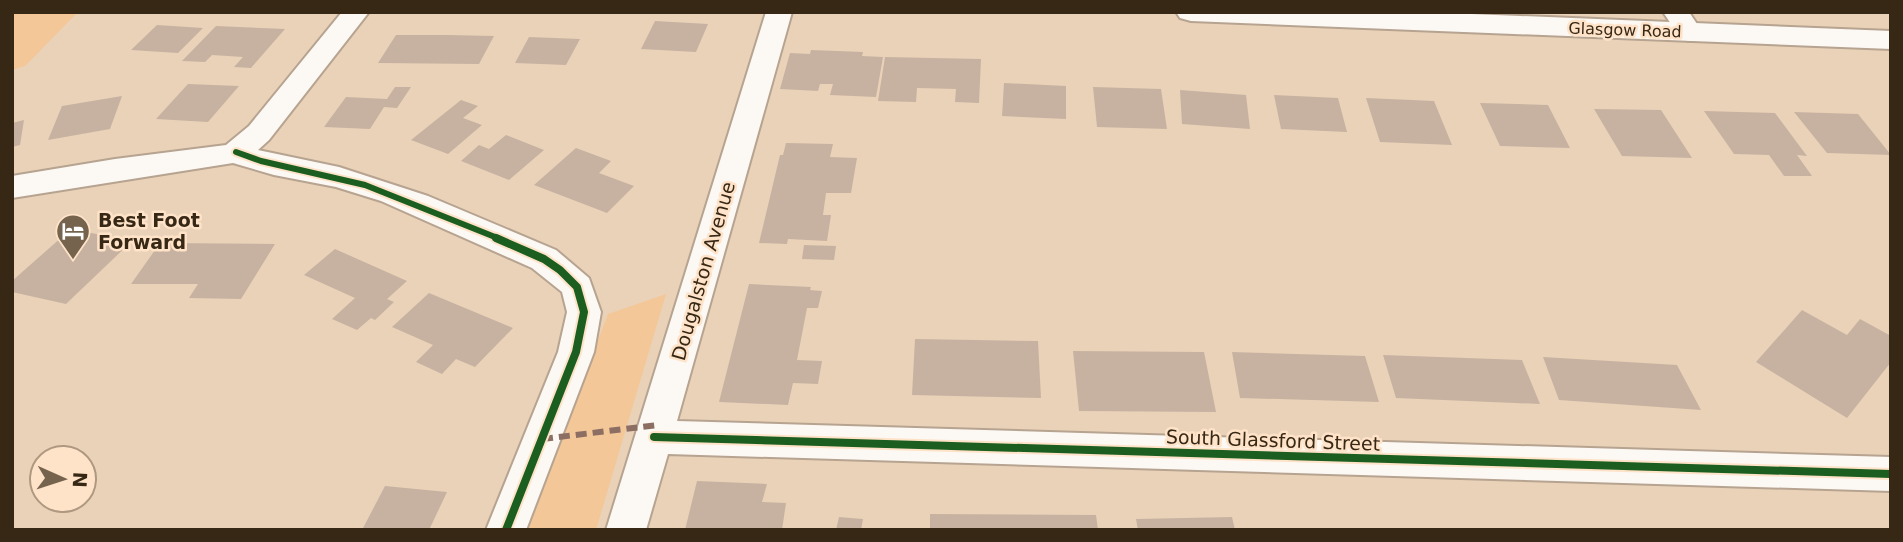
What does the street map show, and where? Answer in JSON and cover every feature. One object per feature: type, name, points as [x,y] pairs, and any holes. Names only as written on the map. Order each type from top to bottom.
[{"type":"main road","name":"Glasgow Road","points":[[1191,12],[1683,23],[1891,40]]},
{"type":"street","points":[[12,187],[236,152],[258,133],[356,12]]},
{"type":"street","name":"Dougalston Avenue","points":[[626,530],[779,12]]},
{"type":"street","points":[[236,152],[253,161],[339,177],[376,189],[544,259],[577,287],[584,312],[576,352],[506,530]]},
{"type":"street","name":"South Glassford Street","points":[[654,438],[1891,474]]},
{"type":"shaded area","points":[[12,12],[78,12],[25,66],[12,70]]},
{"type":"shaded area","points":[[666,294],[596,530],[526,530],[608,314]]},
{"type":"building","points":[[655,21],[708,24],[696,52],[641,49]]},
{"type":"building","points":[[157,25],[203,28],[178,53],[131,50]]},
{"type":"building","points":[[216,26],[285,29],[251,68],[234,67],[243,57],[212,55],[205,62],[182,61]]},
{"type":"building","points":[[396,35],[494,36],[479,64],[378,63]]},
{"type":"building","points":[[529,37],[580,39],[566,65],[515,63]]},
{"type":"building","points":[[811,50],[863,52],[862,56],[883,57],[876,97],[830,95],[833,84],[820,84],[818,91],[780,89],[790,53],[810,54]]},
{"type":"building","points":[[885,57],[981,59],[979,103],[955,102],[956,89],[917,88],[916,102],[878,101]]},
{"type":"building","points":[[1004,83],[1066,86],[1066,119],[1002,116]]},
{"type":"building","points":[[188,84],[239,86],[208,122],[156,119]]},
{"type":"building","points":[[395,87],[411,87],[397,108],[384,107],[370,129],[324,127],[346,97],[387,99]]},
{"type":"building","points":[[1093,87],[1161,89],[1167,129],[1097,127]]},
{"type":"building","points":[[1180,90],[1246,95],[1250,129],[1182,124]]},
{"type":"building","points":[[1274,95],[1338,98],[1347,132],[1281,129]]},
{"type":"building","points":[[122,96],[110,129],[48,140],[62,106]]},
{"type":"building","points":[[1366,98],[1434,101],[1452,145],[1380,142]]},
{"type":"building","points":[[461,100],[478,106],[463,118],[482,125],[448,154],[411,140]]},
{"type":"building","points":[[1480,103],[1548,105],[1570,148],[1500,146]]},
{"type":"building","points":[[1594,109],[1661,110],[1692,158],[1622,156]]},
{"type":"building","points":[[1704,111],[1775,113],[1807,156],[1797,155],[1812,176],[1784,176],[1769,155],[1734,154]]},
{"type":"building","points":[[1794,112],[1858,114],[1891,155],[1827,153]]},
{"type":"building","points":[[24,120],[20,145],[12,147],[12,123]]},
{"type":"building","points":[[506,135],[544,150],[509,180],[461,161],[479,145],[489,149]]},
{"type":"building","points":[[786,143],[833,144],[830,157],[857,158],[851,193],[826,193],[823,215],[831,215],[827,241],[788,239],[787,244],[759,243],[780,155],[783,155]]},
{"type":"building","points":[[576,148],[611,161],[599,173],[634,186],[607,213],[534,185]]},
{"type":"building","name":"Best Foot Forward","points":[[71,229],[132,241],[66,304],[12,292],[12,281]]},
{"type":"building","points":[[160,243],[275,244],[241,299],[189,298],[198,284],[131,284]]},
{"type":"building","points":[[804,245],[836,246],[834,260],[802,259]]},
{"type":"building","points":[[335,249],[407,281],[387,299],[394,302],[375,320],[371,318],[357,330],[332,319],[355,298],[304,275]]},
{"type":"building","points":[[749,284],[811,287],[810,290],[822,291],[818,308],[807,308],[797,360],[822,361],[818,384],[793,383],[788,405],[719,402]]},
{"type":"building","points":[[429,293],[513,328],[475,367],[456,359],[442,374],[416,362],[433,345],[392,327]]},
{"type":"building","points":[[1802,310],[1847,335],[1860,319],[1891,336],[1891,362],[1847,418],[1756,362]]},
{"type":"building","points":[[915,339],[1038,341],[1041,398],[912,395]]},
{"type":"building","points":[[1073,351],[1204,352],[1216,412],[1079,411]]},
{"type":"building","points":[[1232,352],[1365,356],[1379,402],[1240,398]]},
{"type":"building","points":[[1383,355],[1522,360],[1540,404],[1396,398]]},
{"type":"building","points":[[1543,357],[1677,365],[1701,410],[1559,400]]},
{"type":"building","points":[[697,481],[767,484],[762,502],[786,503],[782,530],[685,530]]},
{"type":"building","points":[[385,486],[447,492],[429,530],[362,530]]},
{"type":"building","points":[[930,514],[1096,515],[1098,530],[930,530]]},
{"type":"building","points":[[839,517],[863,519],[861,530],[836,530]]},
{"type":"building","points":[[1232,517],[1235,530],[1138,530],[1136,519]]},
{"type":"marked path","points":[[542,439],[658,425]]},
{"type":"cycle path","points":[[236,152],[274,165],[339,177],[417,204],[544,259],[577,287],[584,312],[576,352],[506,530]]},
{"type":"cycle path","points":[[654,437],[1891,474]]},
{"type":"place","name":"Best Foot Forward","points":[[73,261]]}]
